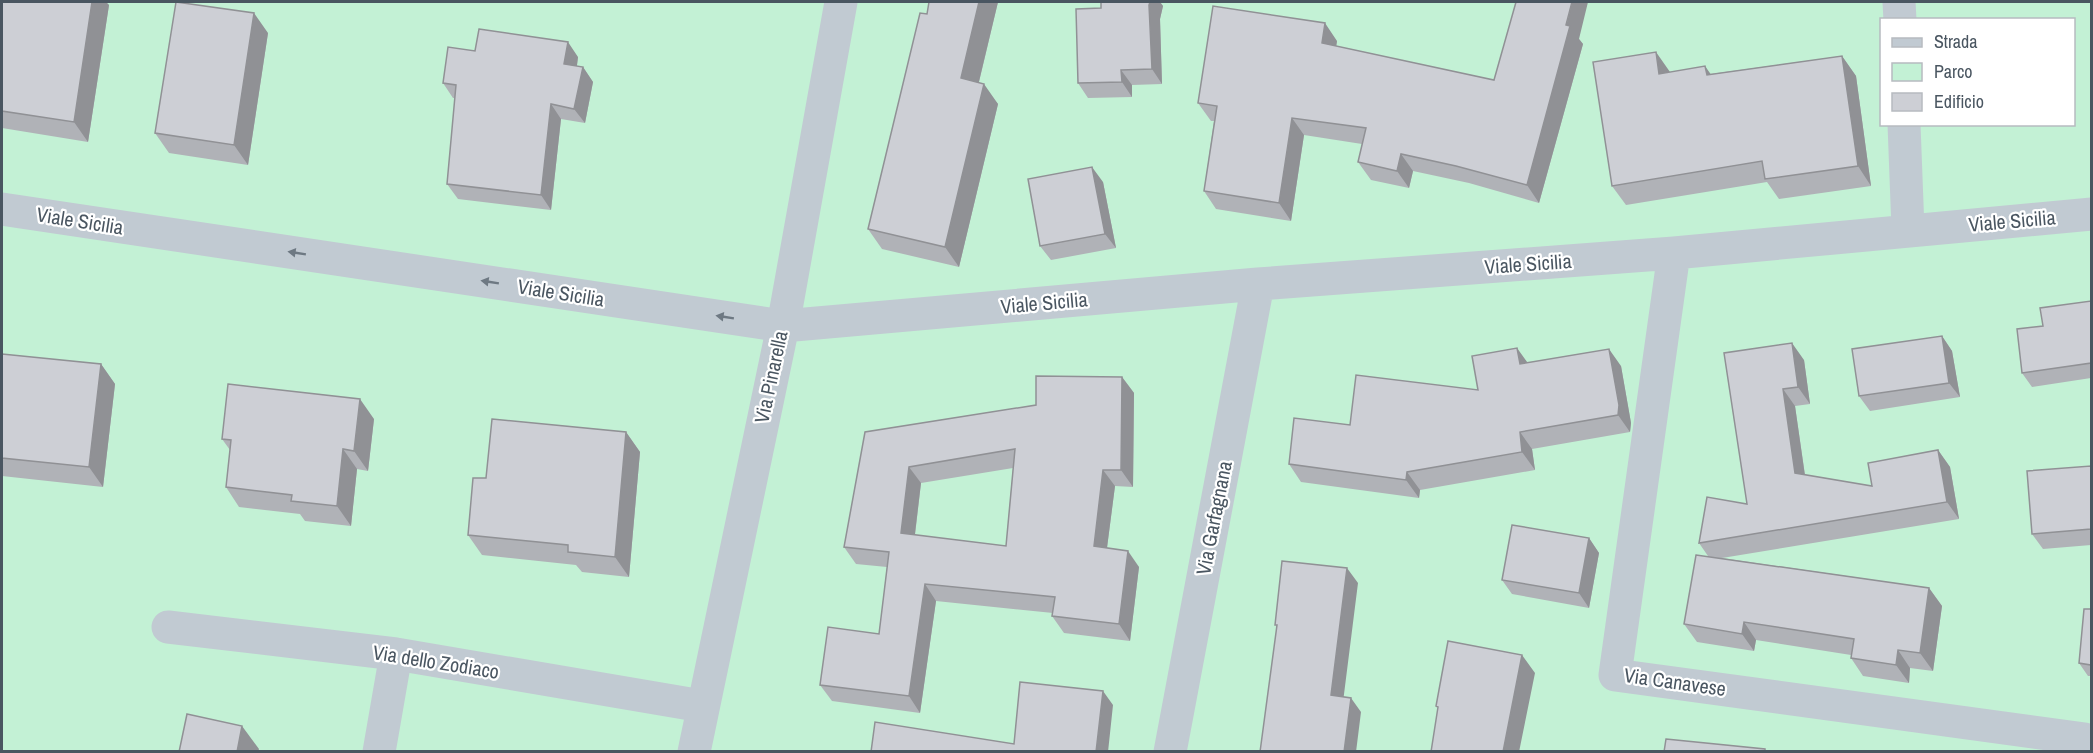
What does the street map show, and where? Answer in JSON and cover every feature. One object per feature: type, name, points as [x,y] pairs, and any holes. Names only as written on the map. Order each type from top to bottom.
[{"type":"street","name":"Via Pinarella","points":[[694,752],[783,326],[841,2]]},
{"type":"street","points":[[1899,2],[1900,18]]},
{"type":"street","points":[[1904,126],[1908,230]]},
{"type":"street","name":"Viale Sicilia","points":[[2,209],[783,326],[1258,284],[1674,253],[2091,214]]},
{"type":"street","name":"Via Canavese","points":[[1674,253],[1615,675],[2085,739]]},
{"type":"street","name":"Via Garfagnana","points":[[1170,752],[1258,284]]},
{"type":"street","name":"Via dello Zodiaco","points":[[168,627],[396,654],[702,706]]},
{"type":"street","points":[[379,752],[396,654]]},
{"type":"green space","points":[[2,2],[2091,2],[2091,751],[2,751]]},
{"type":"building","points":[[2,2],[92,2],[74,122],[2,111]]},
{"type":"building","points":[[176,2],[254,13],[234,145],[155,133]]},
{"type":"building","points":[[929,2],[979,2],[961,78],[984,84],[945,247],[868,229],[920,13],[927,14]]},
{"type":"building","points":[[1101,2],[1150,2],[1152,69],[1121,70],[1122,82],[1078,83],[1076,9],[1101,8]]},
{"type":"building","points":[[1516,2],[1572,2],[1566,25],[1570,26],[1527,185],[1401,154],[1397,171],[1358,162],[1366,128],[1292,118],[1279,203],[1204,191],[1217,106],[1198,103],[1213,6],[1325,23],[1322,43],[1494,80]]},
{"type":"building","points":[[479,29],[568,42],[564,64],[583,67],[574,109],[551,104],[541,195],[447,184],[456,85],[443,83],[448,47],[475,51]]},
{"type":"building","points":[[1656,52],[1659,74],[1705,66],[1707,75],[1842,56],[1858,166],[1765,179],[1762,161],[1612,186],[1593,62]]},
{"type":"building","points":[[1092,167],[1105,234],[1040,246],[1028,179]]},
{"type":"building","points":[[2091,301],[2091,363],[2022,373],[2017,329],[2043,326],[2040,308]]},
{"type":"building","points":[[1942,336],[1949,383],[1859,396],[1852,349]]},
{"type":"building","points":[[1792,343],[1798,387],[1783,389],[1795,473],[1872,486],[1868,463],[1938,450],[1947,502],[1699,543],[1707,497],[1747,504],[1724,353]]},
{"type":"building","points":[[1517,348],[1520,364],[1609,349],[1619,405],[1618,415],[1520,432],[1522,452],[1407,472],[1406,480],[1289,464],[1294,418],[1350,425],[1356,375],[1478,390],[1472,356]]},
{"type":"building","points":[[2,354],[101,364],[89,467],[2,458]]},
{"type":"building","points":[[1036,376],[1122,377],[1121,470],[1103,470],[1094,546],[1128,551],[1119,624],[1052,616],[1055,597],[925,584],[909,696],[820,685],[828,627],[879,634],[889,552],[844,547],[865,432],[1036,405]],"holes":[[[1015,449],[1006,546],[901,533],[909,467]]]},
{"type":"building","points":[[228,384],[360,399],[354,451],[343,449],[337,506],[291,501],[292,495],[226,487],[231,440],[222,439]]},
{"type":"building","points":[[492,419],[626,432],[615,557],[568,552],[568,545],[468,535],[473,478],[486,478]]},
{"type":"building","points":[[2091,466],[2091,529],[2032,534],[2027,471]]},
{"type":"building","points":[[1512,525],[1589,538],[1579,593],[1502,580]]},
{"type":"building","points":[[1696,555],[1929,588],[1920,653],[1898,650],[1896,665],[1851,658],[1854,639],[1744,622],[1742,634],[1684,624]]},
{"type":"building","points":[[1282,561],[1347,568],[1331,695],[1351,698],[1344,752],[1260,752],[1277,625],[1275,625]]},
{"type":"building","points":[[2084,609],[2091,609],[2091,665],[2079,663]]},
{"type":"building","points":[[1448,641],[1522,655],[1503,752],[1431,752],[1438,707],[1436,706]]},
{"type":"building","points":[[1020,682],[1103,691],[1096,752],[871,752],[875,722],[1014,744]]},
{"type":"building","points":[[187,714],[242,726],[237,752],[179,752]]},
{"type":"building","points":[[1666,739],[1765,749],[1765,752],[1664,752]]}]
